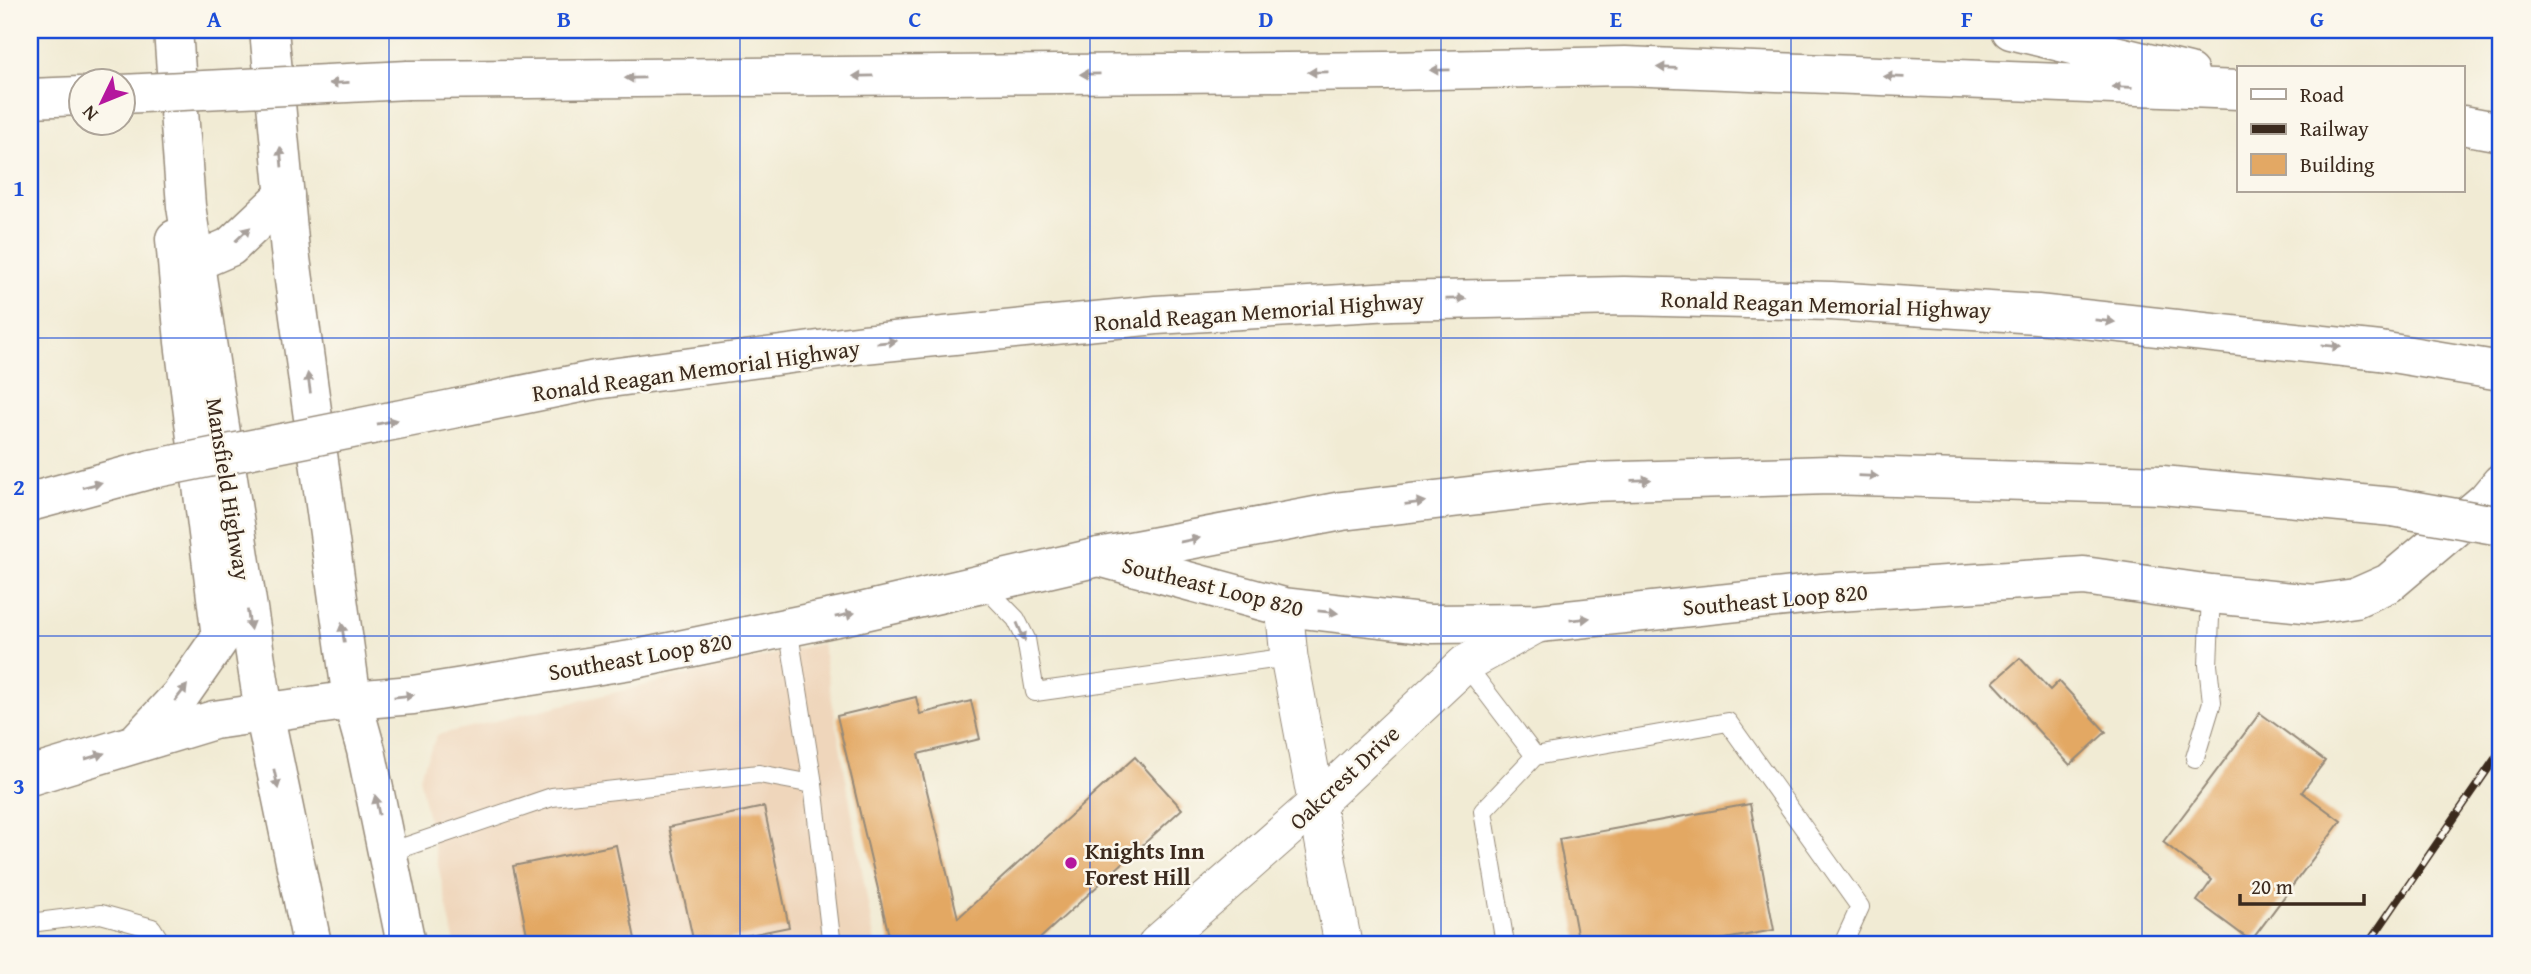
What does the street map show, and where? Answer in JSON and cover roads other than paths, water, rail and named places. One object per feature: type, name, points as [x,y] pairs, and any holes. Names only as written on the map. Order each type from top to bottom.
[{"type":"main road","points":[[136,744],[180,696],[220,637],[184,342],[155,30]]},
{"type":"main road","name":"Mansfield Highway","points":[[173,30],[186,206],[264,712],[312,944]]},
{"type":"main road","points":[[269,30],[290,251],[352,701],[366,750],[406,944]]},
{"type":"main road","points":[[2011,30],[2237,85]]},
{"type":"main road","points":[[136,93],[408,80],[1625,66],[2237,90]]},
{"type":"main road","points":[[34,98],[66,97]]},
{"type":"main road","points":[[2464,125],[2501,132]]},
{"type":"main road","points":[[195,262],[230,247],[285,195]]},
{"type":"main road","name":"Ronald Reagan Memorial Highway","points":[[31,502],[152,469],[595,380],[864,345],[1156,315],[1392,300],[1624,296],[1831,301],[2037,314],[2380,351],[2501,371]]},
{"type":"main road","points":[[1099,557],[1342,511],[1589,482],[1829,475],[2162,485],[2393,507],[2501,526]]},
{"type":"main road","name":"Southeast Loop 820","points":[[30,776],[214,720],[412,695],[631,660],[983,585],[1099,557],[1284,607],[1431,624],[1539,623],[1822,593],[2084,576],[2211,594],[2314,604],[2355,598],[2389,583],[2486,501],[2501,483]]},
{"type":"street","points":[[1284,607],[1289,657],[1343,944]]},
{"type":"street","name":"Oakcrest Drive","points":[[1157,944],[1317,803],[1465,664],[1539,623]]},
{"type":"lane","points":[[983,585],[1016,619],[1026,639],[1035,692],[1289,657]]},
{"type":"lane","points":[[2195,758],[2212,702],[2208,665],[2211,594]]},
{"type":"lane","points":[[788,627],[813,783],[831,938],[827,944]]},
{"type":"lane","points":[[1465,664],[1535,756]]},
{"type":"lane","points":[[1505,944],[1483,811],[1535,756],[1728,722],[1860,907],[1843,944]]},
{"type":"lane","points":[[387,853],[552,797],[759,774],[813,783]]},
{"type":"lane","points":[[30,923],[101,914],[152,929],[162,944]]},
{"type":"railway","points":[[2368,944],[2501,750]]},
{"type":"place","name":"Knights Inn Forest Hill","points":[[1071,863]]}]
